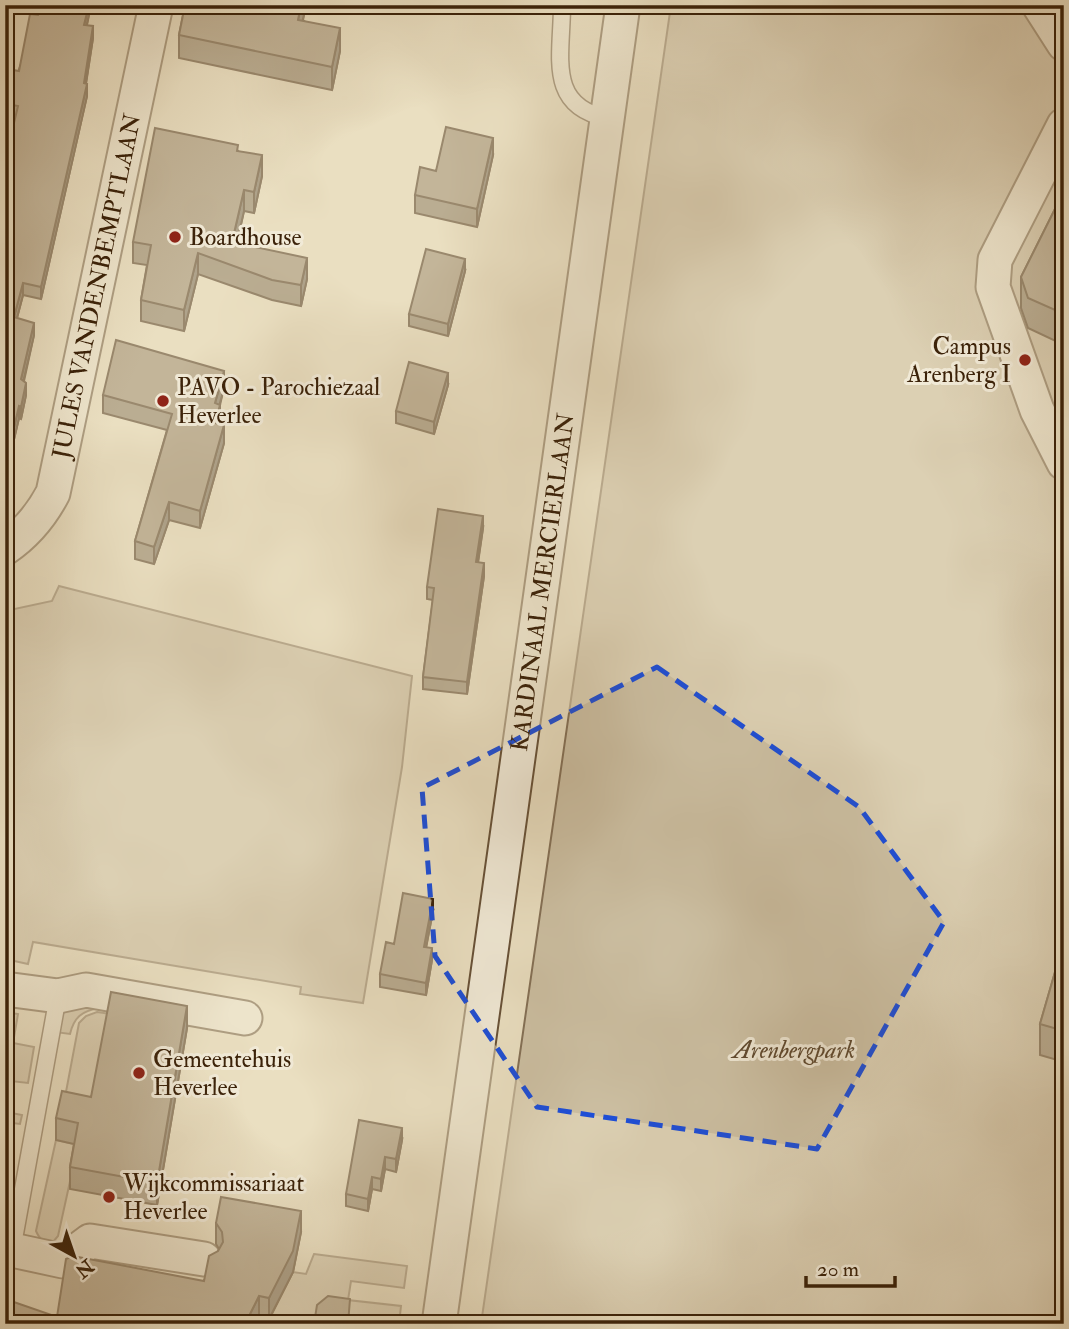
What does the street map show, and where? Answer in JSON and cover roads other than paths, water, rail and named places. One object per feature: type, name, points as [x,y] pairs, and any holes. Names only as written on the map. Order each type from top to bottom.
[{"type":"street","name":"JULES VANDENBEMPTLAAN","points":[[5,548],[23,535],[41,515],[53,493],[156,5]]},
{"type":"street","name":"KARDINAAL MERCIERLAAN","points":[[439,1324],[622,5]]},
{"type":"street","points":[[1039,5],[1064,44]]},
{"type":"street","points":[[1064,125],[995,260],[993,287],[1037,410],[1064,463]]},
{"type":"street","points":[[5,989],[58,996],[86,990],[245,1018]]},
{"type":"street","points":[[8,1250],[63,1261],[90,1241],[204,1259]]},
{"type":"lane","points":[[562,5],[562,85],[570,102],[586,114],[607,118]]},
{"type":"lane","points":[[8,1250],[58,996]]},
{"type":"place","name":"Boardhouse","points":[[175,237]]},
{"type":"place","name":"Campus Arenberg I","points":[[1025,360]]},
{"type":"place","name":"PAVO - Parochiezaal Heverlee","points":[[163,401]]},
{"type":"place","name":"Gemeentehuis Heverlee","points":[[139,1073]]},
{"type":"place","name":"Wijkcommissariaat Heverlee","points":[[109,1197]]},
{"type":"park label","name":"Arenbergpark","points":[[794,1050]]}]
